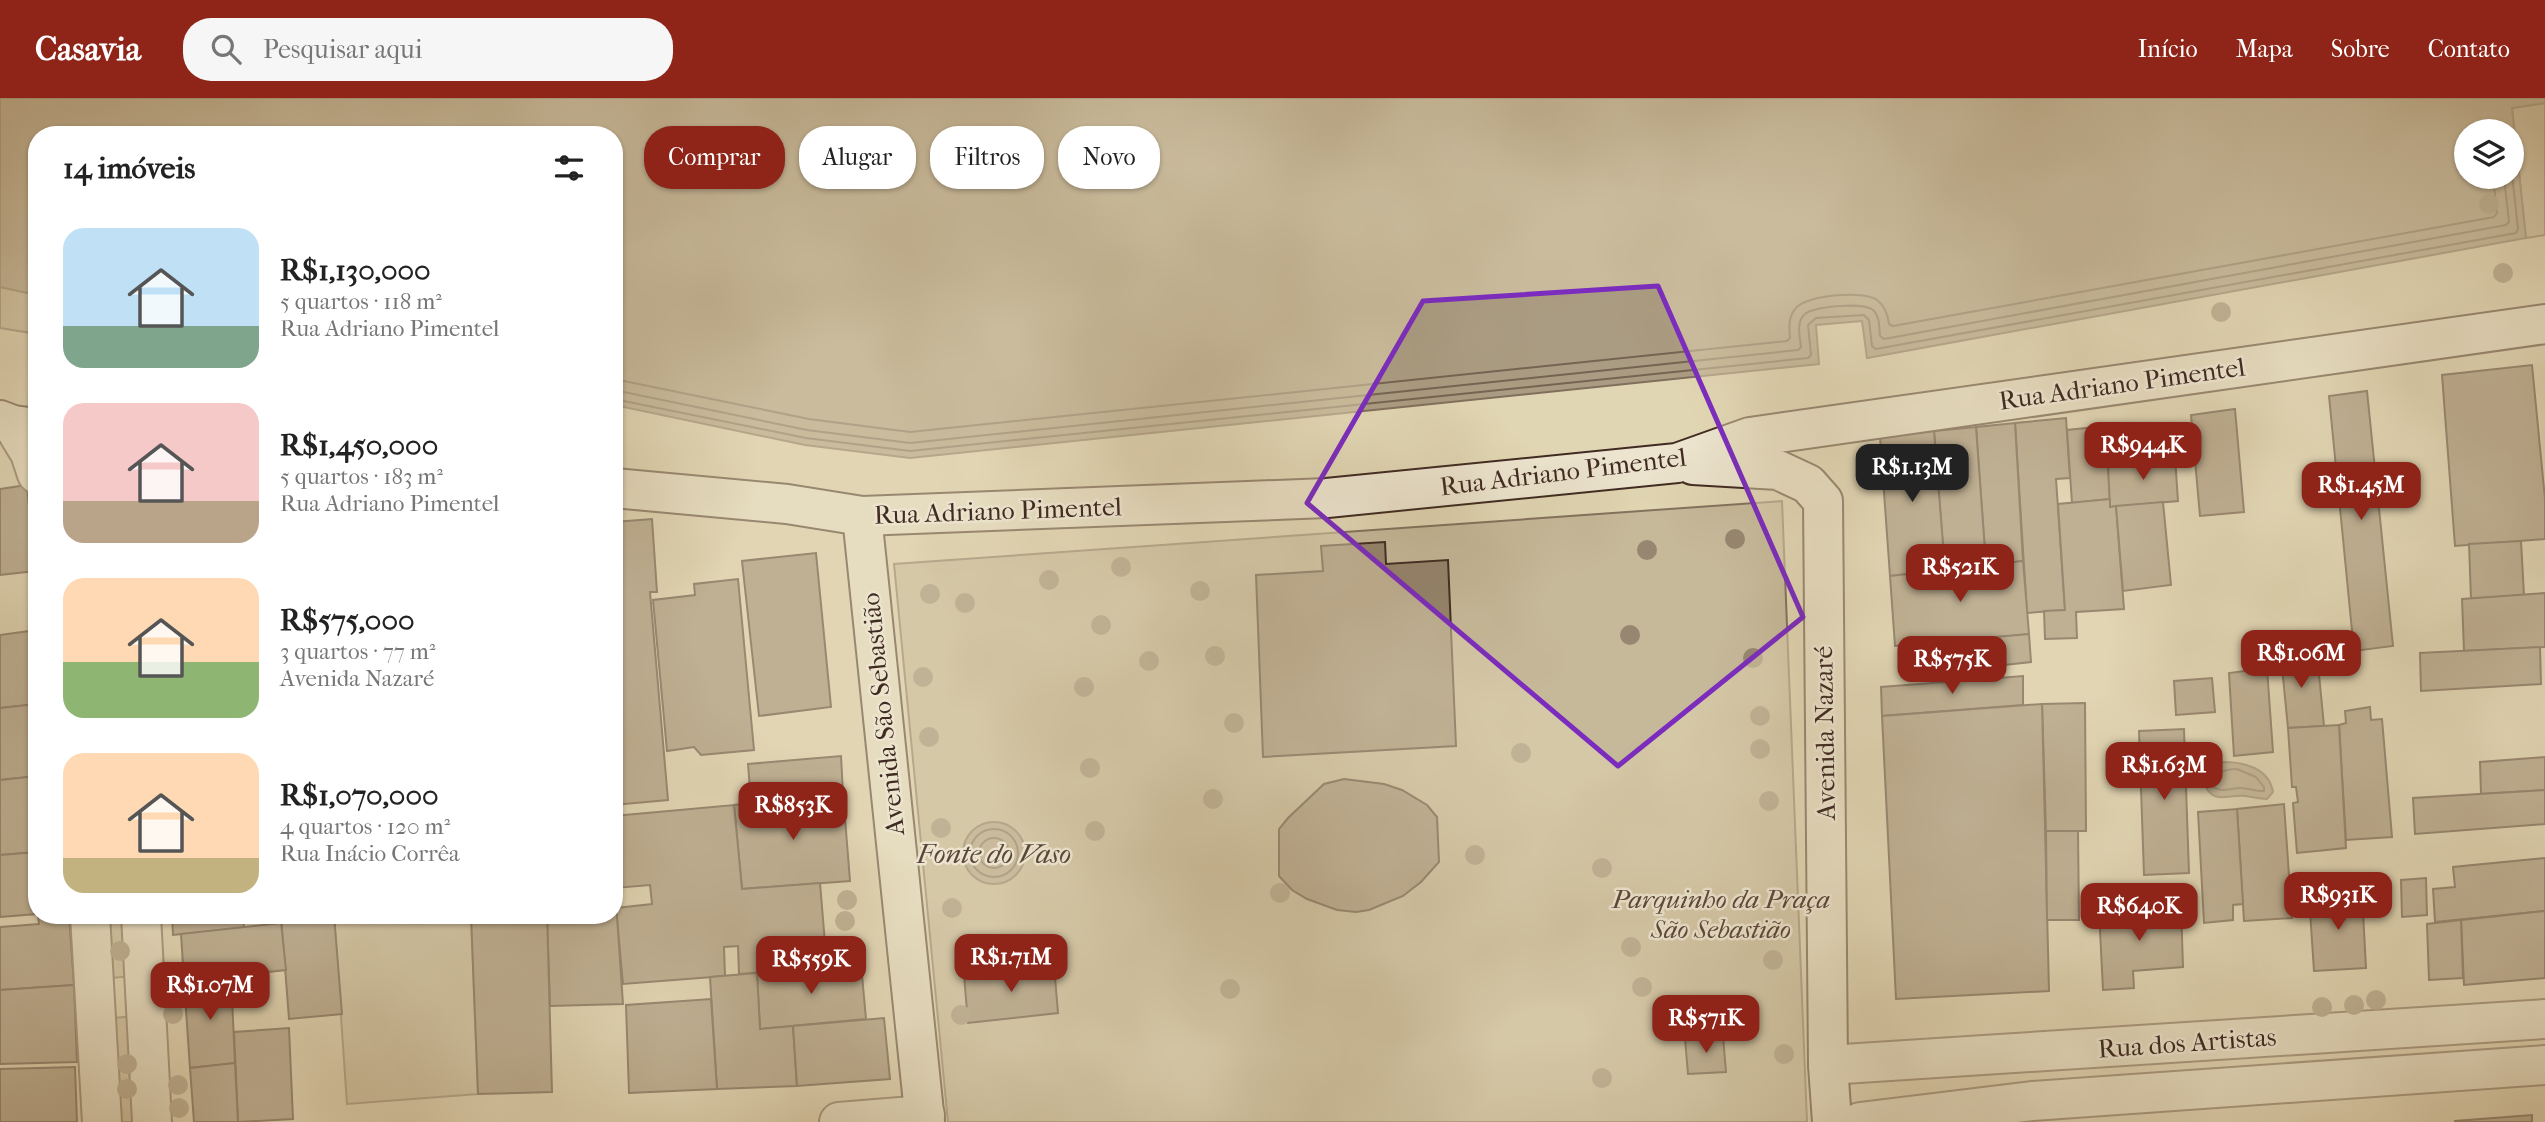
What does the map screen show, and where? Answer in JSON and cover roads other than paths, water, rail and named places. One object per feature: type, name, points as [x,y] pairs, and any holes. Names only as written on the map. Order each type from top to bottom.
[{"type":"street","name":"Rua Adriano Pimentel","points":[[623,489],[787,504],[862,516],[1327,498],[1677,463],[1749,437],[2545,324]]},
{"type":"street","points":[[16,424],[28,449]]},
{"type":"street","name":"Avenida Nazaré","points":[[1677,463],[1778,470],[1808,484],[1823,501],[1828,1065],[1832,1122]]},
{"type":"street","name":"Avenida São Sebastião","points":[[862,516],[925,1118]]},
{"type":"street","points":[[91,924],[102,1122]]},
{"type":"street","points":[[142,924],[152,1122]]},
{"type":"street","points":[[96,998],[146,993]]},
{"type":"street","name":"Rua dos Artistas","points":[[1828,1065],[2545,1019]]},
{"type":"street","name":"Rua dos Artistas","points":[[1860,1122],[2032,1101],[2545,1065]]},
{"type":"street","points":[[839,1122],[925,1118]]},
{"type":"water","points":[[0,98],[2545,98],[2545,103],[2512,108],[2513,119],[2454,119],[2454,189],[2521,189],[2526,238],[1867,358],[1862,321],[1816,325],[1819,364],[910,458],[805,445],[623,407],[623,126],[28,126],[28,293],[0,287]]},
{"type":"water","points":[[2223,762],[2247,765],[2261,772],[2271,784],[2273,792],[2267,799],[2212,795],[2205,785],[2207,777]]},
{"type":"water","name":"Fonte do Vaso","points":[[988,822],[1000,822],[1016,831],[1023,841],[1023,865],[1016,875],[1000,884],[988,884],[977,879],[968,870],[963,859],[963,847],[968,836],[977,827]]},
{"type":"park label","name":"Parquinho da Praça São Sebastião","points":[[1721,914]]}]
